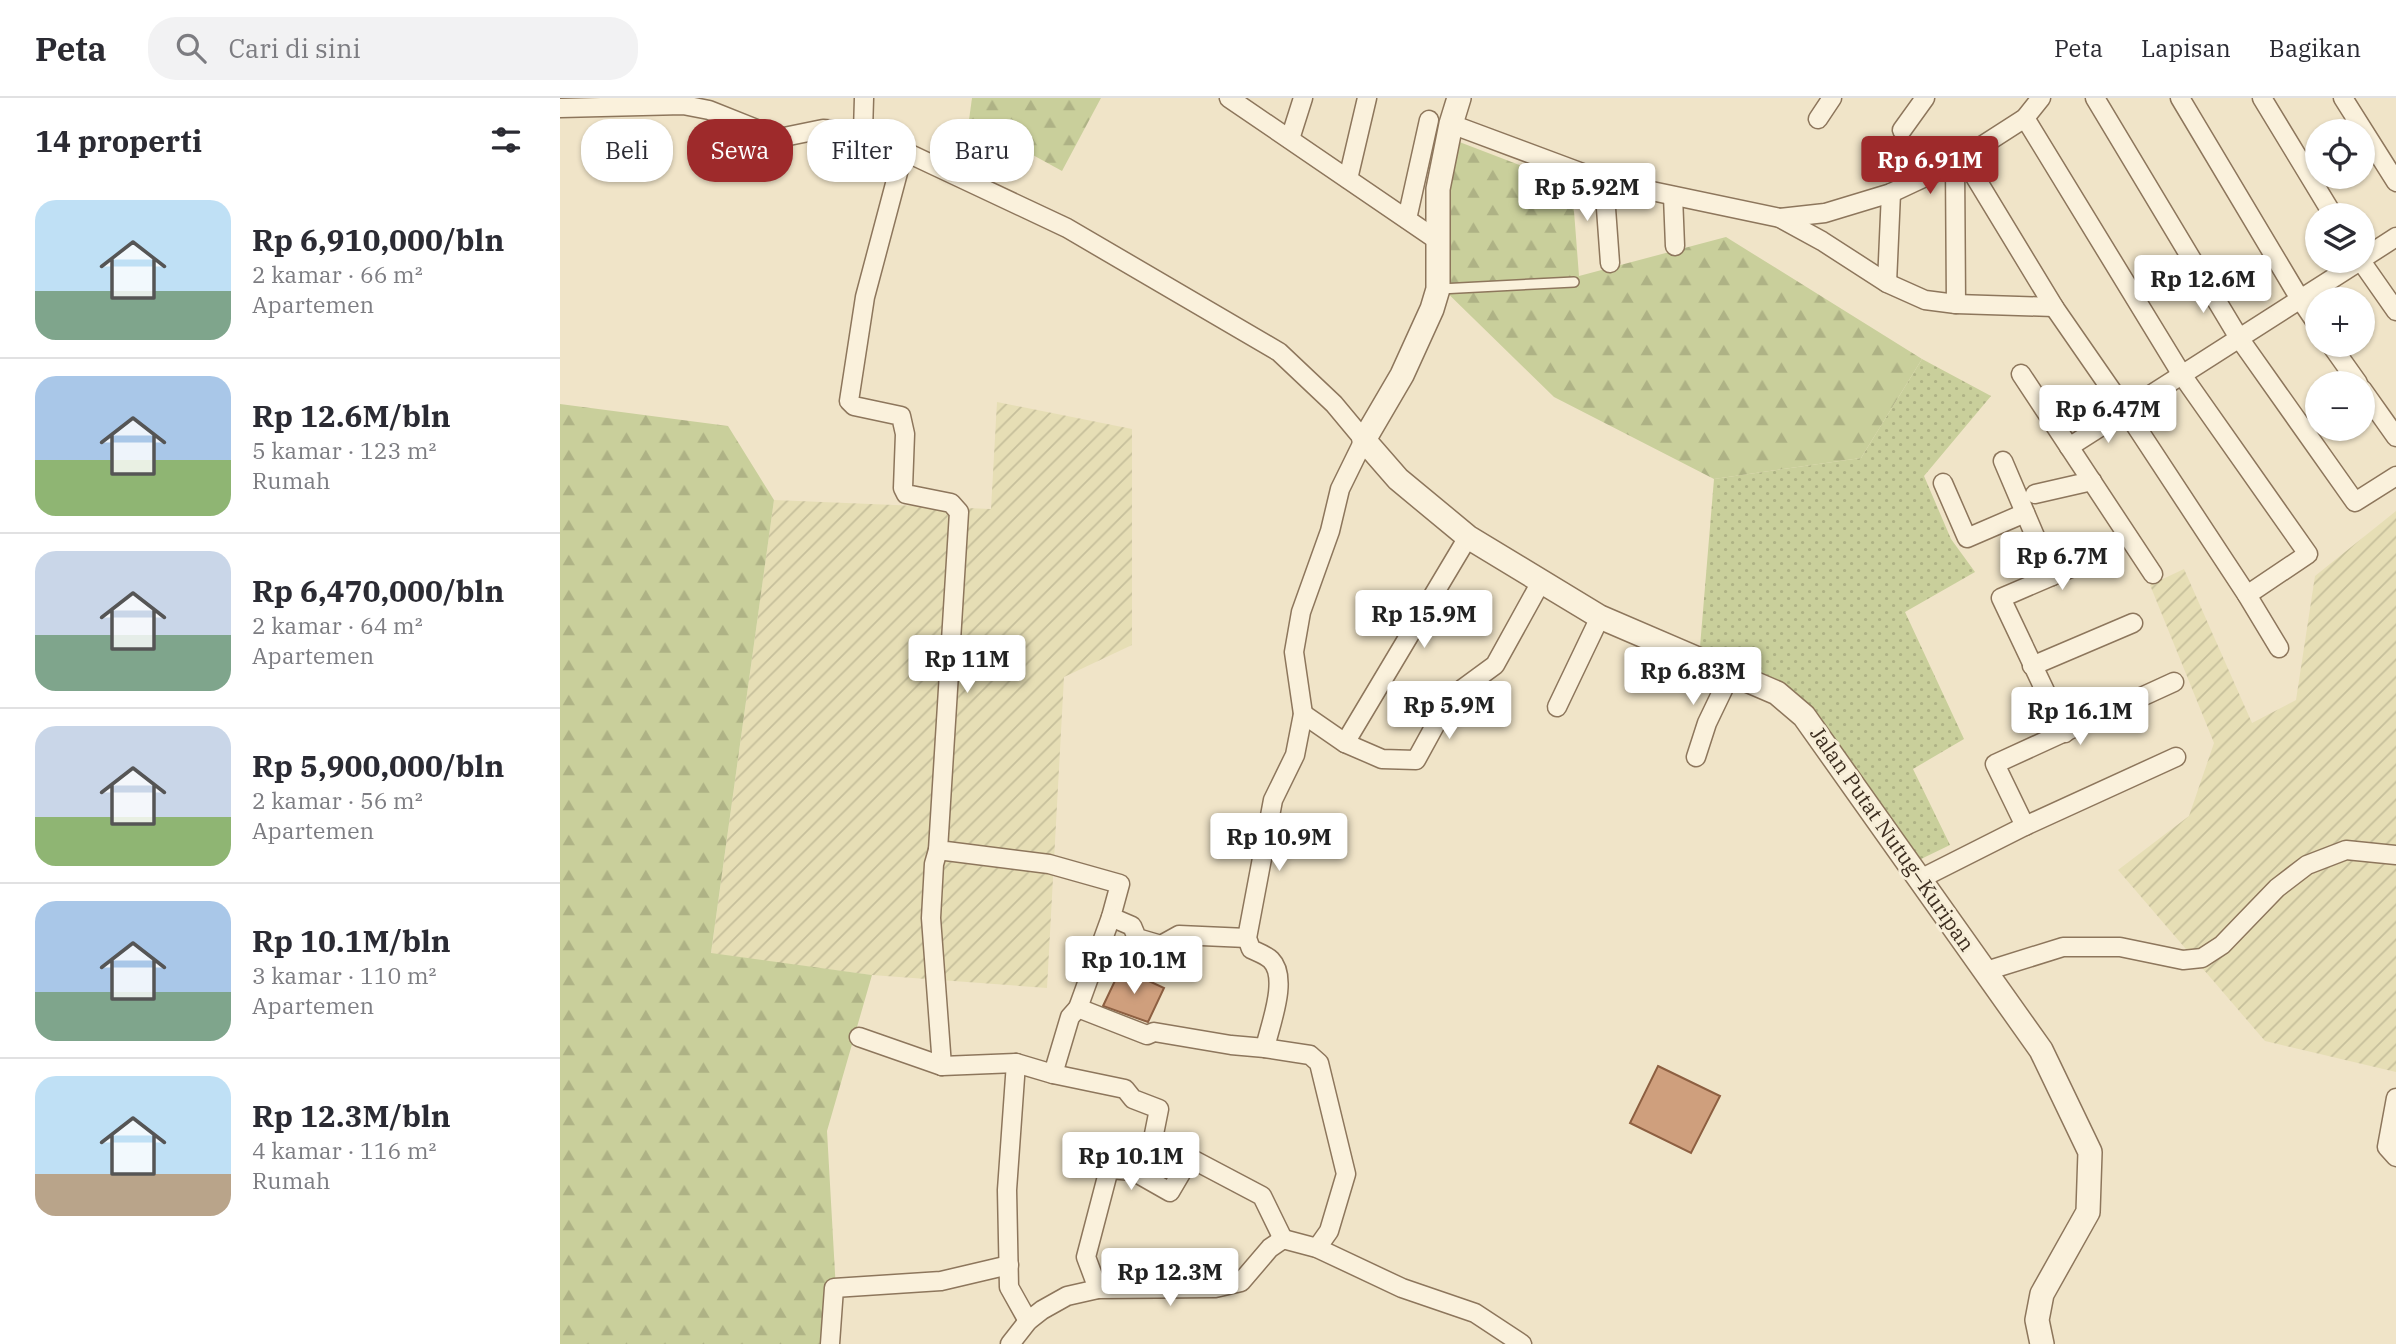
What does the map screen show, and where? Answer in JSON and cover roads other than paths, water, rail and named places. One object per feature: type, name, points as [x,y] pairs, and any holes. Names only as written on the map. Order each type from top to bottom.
[{"type":"street","points":[[863,119],[864,98]]},
{"type":"street","points":[[1290,139],[1303,98]]},
{"type":"street","points":[[1348,179],[1367,98]]},
{"type":"street","points":[[1406,219],[1440,122],[1459,98]]},
{"type":"street","points":[[1818,119],[1832,98]]},
{"type":"street","points":[[1902,130],[1925,98]]},
{"type":"street","points":[[1780,218],[1825,213],[1891,193],[1959,160],[2025,118],[2041,98]]},
{"type":"street","points":[[2095,98],[2239,338],[2355,502],[2396,476]]},
{"type":"street","points":[[2180,98],[2305,306]]},
{"type":"street","points":[[2262,98],[2326,203]]},
{"type":"street","points":[[2343,98],[2396,182]]},
{"type":"street","points":[[1232,99],[1437,240]]},
{"type":"street","points":[[560,108],[683,105],[709,110],[779,138],[807,132]]},
{"type":"street","points":[[2025,118],[2182,375],[2308,554],[2247,595]]},
{"type":"street","points":[[1440,122],[1604,181],[1780,218],[1887,282],[1925,300],[1956,304],[2054,307]]},
{"type":"street","points":[[1265,1048],[1279,989],[1278,971],[1270,959],[1251,949],[1247,938],[1273,800],[1295,755],[1303,714],[1294,652],[1301,612],[1330,531],[1340,489],[1364,440],[1402,375],[1438,289],[1440,122]]},
{"type":"street","points":[[916,156],[1067,228],[1279,352],[1334,404],[1364,440]]},
{"type":"street","points":[[1956,304],[1959,160]]},
{"type":"street","points":[[1959,160],[2247,595],[2279,648]]},
{"type":"street","points":[[1604,181],[1610,262]]},
{"type":"street","points":[[896,182],[865,297],[849,401],[854,406],[901,416],[905,434],[903,488],[906,495],[951,503],[959,512],[938,850],[934,864],[931,918],[942,1066]]},
{"type":"street","points":[[1887,282],[1891,193]]},
{"type":"street","points":[[1673,196],[1675,246]]},
{"type":"street","points":[[2375,251],[2396,237]]},
{"type":"street","points":[[2069,447],[2341,273]]},
{"type":"street","points":[[2370,273],[2396,312]]},
{"type":"street","points":[[2021,374],[2153,574]]},
{"type":"street","points":[[2375,408],[2396,438]]},
{"type":"street","name":"Jalan Putat Nutug–Kuripan","points":[[1364,440],[1398,479],[1468,537],[1600,617],[1777,693],[1804,716],[2041,1049],[2090,1152],[2088,1212],[2042,1294],[2037,1320],[2042,1344]]},
{"type":"street","points":[[2003,461],[2052,576]]},
{"type":"street","points":[[2035,495],[2092,481]]},
{"type":"street","points":[[1943,483],[1967,538],[2025,513]]},
{"type":"street","points":[[1345,743],[1468,537]]},
{"type":"street","points":[[2065,733],[2001,598],[2108,552]]},
{"type":"street","points":[[1303,714],[1345,743],[1382,759],[1416,760],[1450,698],[1495,665],[1542,580]]},
{"type":"street","points":[[1557,707],[1600,617]]},
{"type":"street","points":[[2032,666],[2133,623]]},
{"type":"street","points":[[1696,757],[1707,723],[1731,673]]},
{"type":"street","points":[[2025,826],[1995,764],[2174,682]]},
{"type":"street","points":[[1920,879],[2025,826],[2176,757]]},
{"type":"street","points":[[938,850],[1049,864],[1119,884],[1111,917],[1078,1008],[1070,1017],[1053,1074]]},
{"type":"street","points":[[1986,971],[2063,947],[2120,947],[2183,960],[2203,958],[2222,945],[2277,888],[2307,864],[2346,850],[2396,855]]},
{"type":"street","points":[[1111,917],[1132,926],[1137,938],[1161,945],[1179,934],[1247,938]]},
{"type":"street","points":[[1078,1008],[1147,1035],[1154,1032],[1310,1055],[1319,1063],[1346,1174],[1329,1231],[1317,1248]]},
{"type":"street","points":[[859,1037],[942,1066],[1016,1063],[1053,1074],[1125,1089],[1133,1099],[1160,1109],[1152,1144],[1190,1158],[1262,1196],[1283,1239],[1317,1248],[1402,1287],[1475,1313],[1522,1344]]},
{"type":"street","points":[[1016,1063],[1007,1190],[1009,1287],[1028,1321]]},
{"type":"street","points":[[2396,1098],[2387,1147],[2396,1157]]},
{"type":"street","points":[[1098,1289],[1086,1257],[1109,1169],[1133,1171],[1170,1192],[1190,1158]]},
{"type":"street","points":[[1010,1344],[1028,1321],[1067,1296],[1098,1289],[1215,1288],[1241,1282],[1270,1248],[1283,1239]]},
{"type":"street","points":[[830,1344],[834,1288],[941,1281],[1009,1265]]},
{"type":"lane","points":[[1438,289],[1574,282]]}]
